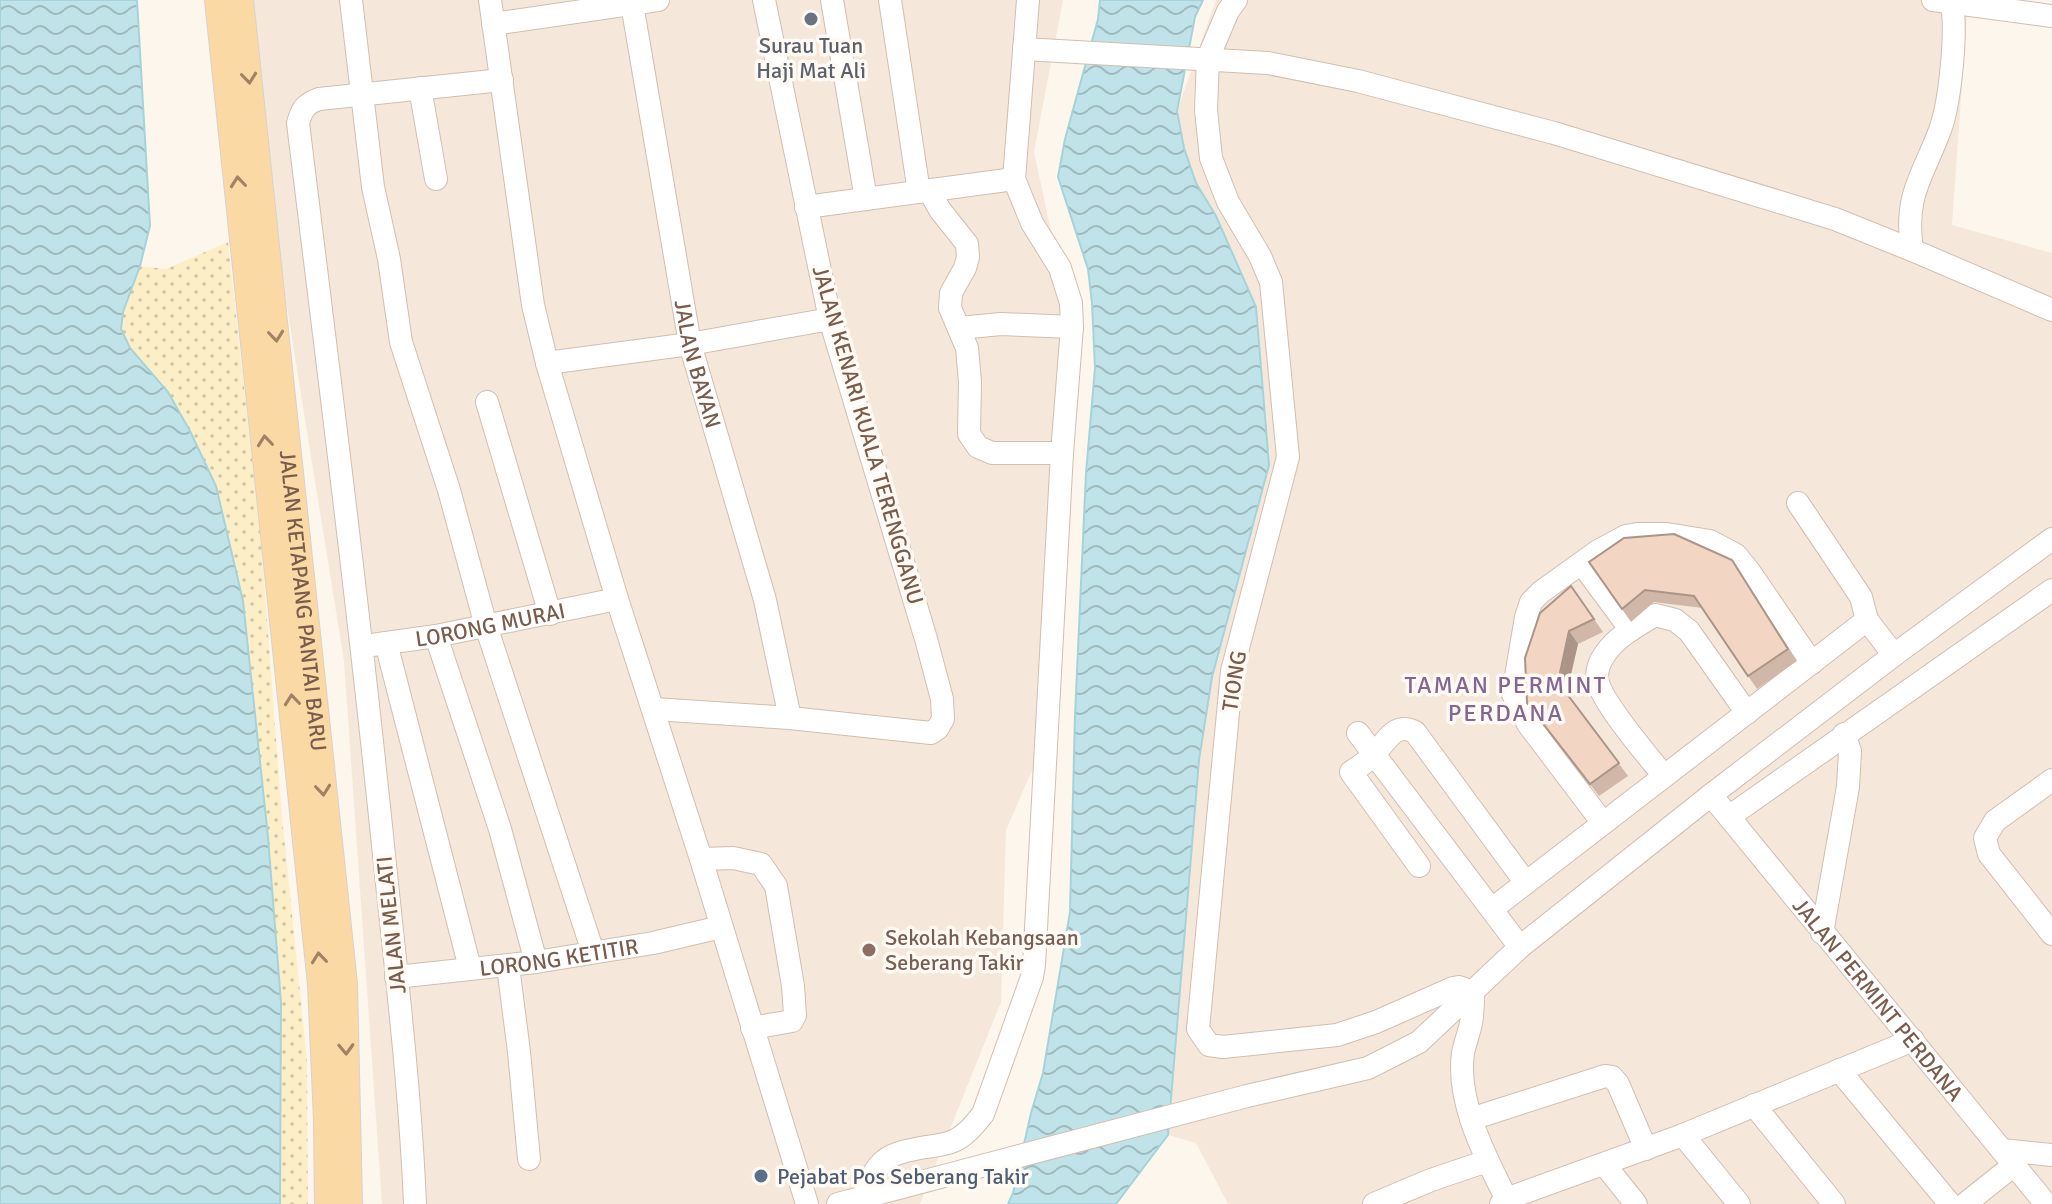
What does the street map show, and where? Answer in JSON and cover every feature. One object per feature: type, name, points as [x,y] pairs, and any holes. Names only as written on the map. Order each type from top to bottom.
[{"type":"main road","name":"JALAN KETAPANG PANTAI BARU","points":[[218,0],[321,984],[328,1204]]},
{"type":"main road","name":"JALAN KETAPANG PANTAI BARU","points":[[240,0],[344,984],[349,1204]]},
{"type":"street","points":[[351,0],[373,187],[389,259],[401,342],[449,490],[486,626],[593,952]]},
{"type":"street","points":[[490,0],[533,305],[547,363],[617,599],[807,1204]]},
{"type":"street","points":[[493,24],[658,0]]},
{"type":"street","name":"JALAN KENARI KUALA TERENGGANU","points":[[764,0],[830,319],[926,639],[942,699],[943,719],[931,733],[790,718]]},
{"type":"street","points":[[832,0],[866,199]]},
{"type":"street","points":[[890,0],[924,191],[967,244],[968,257],[951,293],[950,308],[967,348],[969,434],[978,447],[992,453],[1062,453]]},
{"type":"street","points":[[863,1197],[872,1174],[883,1161],[897,1152],[950,1143],[968,1132],[983,1114],[1034,965],[1062,453],[1072,327],[1071,303],[1060,268],[1032,223],[1014,179],[1028,0]]},
{"type":"street","points":[[1199,58],[1236,0]]},
{"type":"street","points":[[1912,250],[1909,227],[1915,185],[1941,127],[1948,88],[1953,47],[1946,1],[2052,16]]},
{"type":"street","name":"JALAN BAYAN","points":[[632,4],[690,344],[765,600],[790,718]]},
{"type":"street","points":[[1024,49],[1268,63],[1358,81],[1554,133],[1835,219],[2052,310]]},
{"type":"street","name":"TIONG","points":[[1199,58],[1211,158],[1228,202],[1260,256],[1271,282],[1288,457],[1232,671],[1198,1029],[1209,1045],[1223,1047],[1337,1035],[1376,1022],[1453,988],[1473,992]]},
{"type":"street","points":[[363,94],[502,80]]},
{"type":"street","points":[[420,88],[436,179]]},
{"type":"street","name":"JALAN MELATI","points":[[363,94],[308,103],[298,123],[363,646],[415,1204]]},
{"type":"street","points":[[806,207],[1014,179]]},
{"type":"street","points":[[547,363],[690,344],[830,319]]},
{"type":"street","points":[[959,328],[1001,324],[1072,327]]},
{"type":"street","points":[[487,402],[550,614]]},
{"type":"street","points":[[1798,503],[1861,597],[1867,620],[1894,655]]},
{"type":"street","points":[[1603,823],[1528,724],[1513,694],[1526,617],[1531,602],[1541,592],[1598,551],[1626,536],[1667,534],[1710,541],[1728,550],[1742,563],[1812,663]]},
{"type":"street","points":[[838,1204],[1247,1096],[1368,1068],[1419,1042],[1520,947],[1711,795],[2052,539]]},
{"type":"street","points":[[1582,564],[1631,630]]},
{"type":"street","points":[[1730,816],[2052,590]]},
{"type":"street","name":"LORONG MURAI","points":[[363,646],[436,636],[617,599]]},
{"type":"street","points":[[1664,776],[1605,699],[1597,680],[1598,667],[1606,651],[1631,630],[1655,615],[1675,620],[1689,631],[1747,713]]},
{"type":"street","points":[[1492,909],[1867,620]]},
{"type":"street","points":[[436,636],[500,829],[536,962]]},
{"type":"street","points":[[386,643],[470,968]]},
{"type":"street","points":[[654,709],[790,718]]},
{"type":"street","points":[[1419,866],[1351,772],[1374,755],[1393,731],[1407,728],[1415,732],[1526,883]]},
{"type":"street","points":[[1358,733],[1520,947]]},
{"type":"street","points":[[1822,933],[1848,787],[1850,751],[1844,734]]},
{"type":"street","points":[[2052,780],[1995,821],[1985,838],[1989,854],[2052,934]]},
{"type":"street","name":"JALAN PERMINT PERDANA","points":[[1711,795],[2046,1204]]},
{"type":"street","points":[[701,859],[733,858],[761,864],[776,886],[795,1015],[792,1021],[752,1028]]},
{"type":"street","name":"LORONG KETITIR","points":[[396,977],[536,962],[653,943],[721,927]]},
{"type":"street","points":[[508,966],[529,1159]]},
{"type":"street","points":[[1473,992],[1462,1077],[1471,1119],[1504,1202],[1543,1196],[1604,1164],[1683,1135],[1913,1040]]},
{"type":"street","points":[[1839,1070],[1950,1204]]},
{"type":"street","points":[[1471,1119],[1605,1076],[1612,1077],[1618,1084],[1646,1149]]},
{"type":"street","points":[[1754,1105],[1834,1204]]},
{"type":"street","points":[[1683,1135],[1739,1204]]},
{"type":"street","points":[[1965,1204],[2008,1157],[2052,1155]]},
{"type":"street","points":[[1374,1204],[1487,1161]]},
{"type":"street","points":[[1604,1164],[1636,1204]]},
{"type":"shaded area","points":[[246,0],[1063,0],[1034,152],[1068,310],[1045,741],[1006,830],[1001,1002],[920,1204],[382,1204],[344,661],[260,140]]},
{"type":"shaded area","points":[[1216,0],[1968,0],[1952,225],[2052,253],[2052,1204],[1228,1204],[1196,1143],[1168,1135],[1199,760],[1212,677],[1230,609],[1216,216],[1196,183],[1184,148],[1177,111]]},
{"type":"sand","points":[[228,242],[261,540],[282,817],[307,1060],[308,1204],[280,1204],[281,1003],[268,837],[243,602],[216,486],[168,392],[130,348],[121,329],[123,312],[140,266],[166,269]]},
{"type":"water","points":[[0,0],[137,0],[150,226],[140,266],[123,312],[121,329],[130,348],[168,392],[216,486],[243,601],[268,837],[281,1003],[280,1204],[0,1204]]},
{"type":"water","points":[[1100,0],[1203,0],[1195,17],[1177,111],[1184,148],[1196,183],[1216,216],[1256,307],[1269,465],[1212,677],[1199,760],[1168,1135],[1116,1204],[1008,1204],[1043,1073],[1070,912],[1086,473],[1095,368],[1088,269],[1058,177],[1065,139],[1098,19]]},
{"type":"building","points":[[1674,534],[1732,560],[1788,649],[1748,676],[1694,596],[1645,590],[1622,609],[1589,562],[1624,538]]},
{"type":"building","points":[[1571,586],[1594,619],[1569,631],[1558,682],[1619,763],[1590,784],[1527,703],[1525,658],[1540,613]]},
{"type":"place","name":"Surau Tuan Haji Mat Ali","points":[[811,19]]},
{"type":"place","name":"Sekolah Kebangsaan Seberang Takir","points":[[869,950]]},
{"type":"place","name":"Pejabat Pos Seberang Takir","points":[[761,1176]]},
{"type":"district","name":"TAMAN PERMINT PERDANA","points":[[1506,699]]}]
